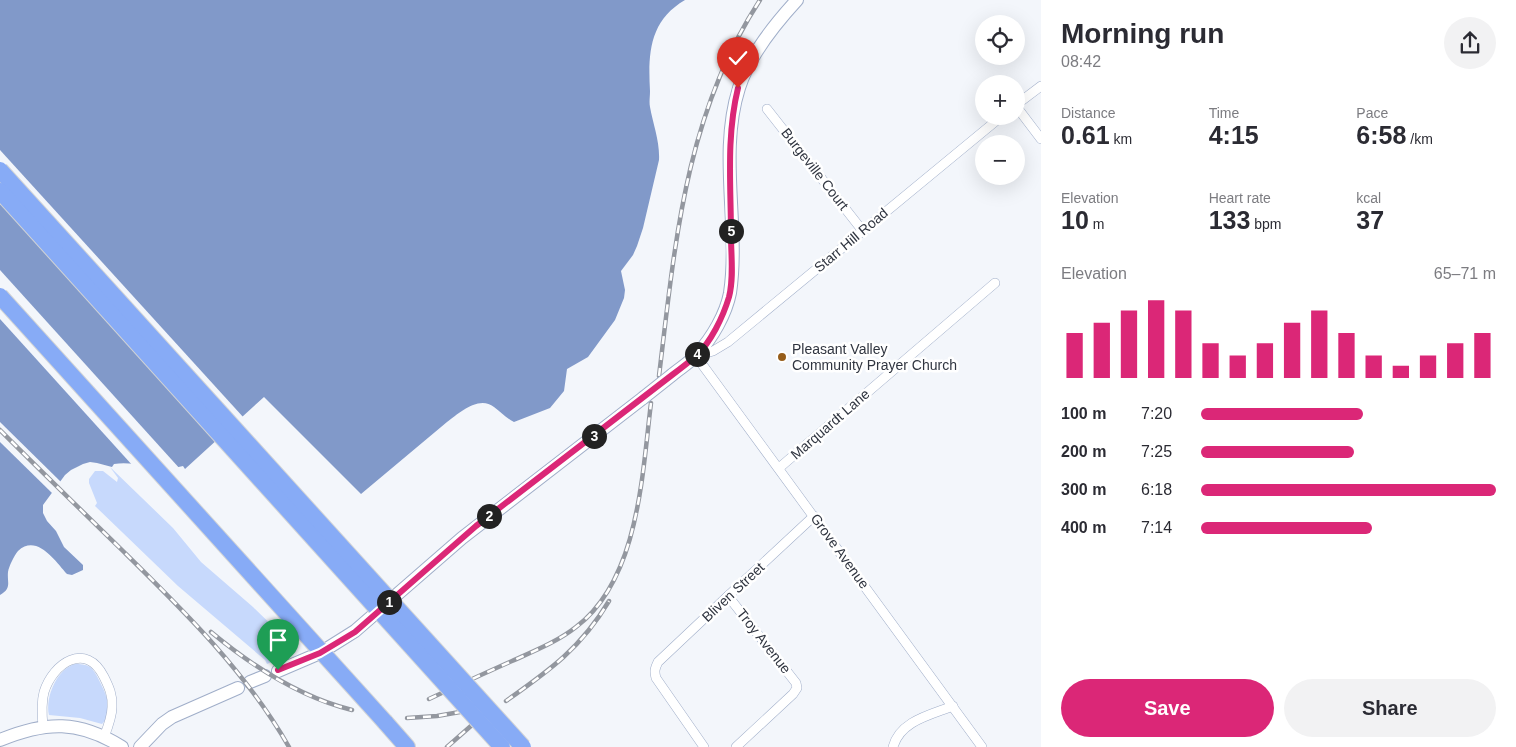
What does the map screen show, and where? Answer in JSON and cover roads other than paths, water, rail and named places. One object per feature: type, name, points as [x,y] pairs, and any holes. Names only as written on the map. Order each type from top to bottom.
[{"type":"highway","points":[[0,170],[523,747]]},
{"type":"highway","points":[[0,191],[502,747]]},
{"type":"highway","points":[[0,296],[407,747]]},
{"type":"highway","points":[[385,722],[403,747]]},
{"type":"street","points":[[278,670],[320,653],[355,632],[469,532],[696,356],[708,341],[730,295],[730,151],[738,88],[745,70],[797,0]]},
{"type":"street","points":[[1025,99],[1041,86]]},
{"type":"street","name":"Burgeville Court","points":[[768,109],[862,230]]},
{"type":"street","points":[[1025,118],[1041,138]]},
{"type":"street","name":"Starr Hill Road","points":[[696,356],[713,351],[728,342],[991,125]]},
{"type":"street","name":"Marquardt Lane","points":[[779,468],[995,283]]},
{"type":"street","name":"Grove Avenue","points":[[696,356],[982,747]]},
{"type":"street","name":"Bliven Street","points":[[704,747],[656,678],[655,671],[658,662],[814,516]]},
{"type":"street","name":"Troy Avenue","points":[[728,596],[796,682],[797,688],[793,694],[736,747]]},
{"type":"street","points":[[43,727],[43,697],[50,681],[64,663],[76,658],[82,658],[89,660],[102,672],[110,691],[112,713],[104,737]]},
{"type":"street","points":[[140,747],[162,724],[172,717],[265,676]]},
{"type":"street","points":[[893,747],[895,740],[904,728],[914,721],[953,706]]},
{"type":"street","points":[[0,740],[26,730],[63,726],[80,728],[104,737],[122,747]]},
{"type":"railway","points":[[659,376],[678,229],[699,135],[715,89],[735,44],[760,0]]},
{"type":"railway","points":[[429,699],[553,642],[576,627],[597,607],[613,582],[625,554],[634,524],[640,493],[651,403]]},
{"type":"railway","points":[[0,430],[148,575],[214,644],[254,693],[289,747]]},
{"type":"railway","points":[[506,701],[564,657],[587,632],[609,601]]},
{"type":"railway","points":[[211,632],[243,657],[295,689],[352,710]]},
{"type":"railway","points":[[407,718],[460,712]]},
{"type":"railway","points":[[447,747],[472,725]]},
{"type":"place","name":"Pleasant Valley Community Prayer Church","points":[[782,357]]}]
